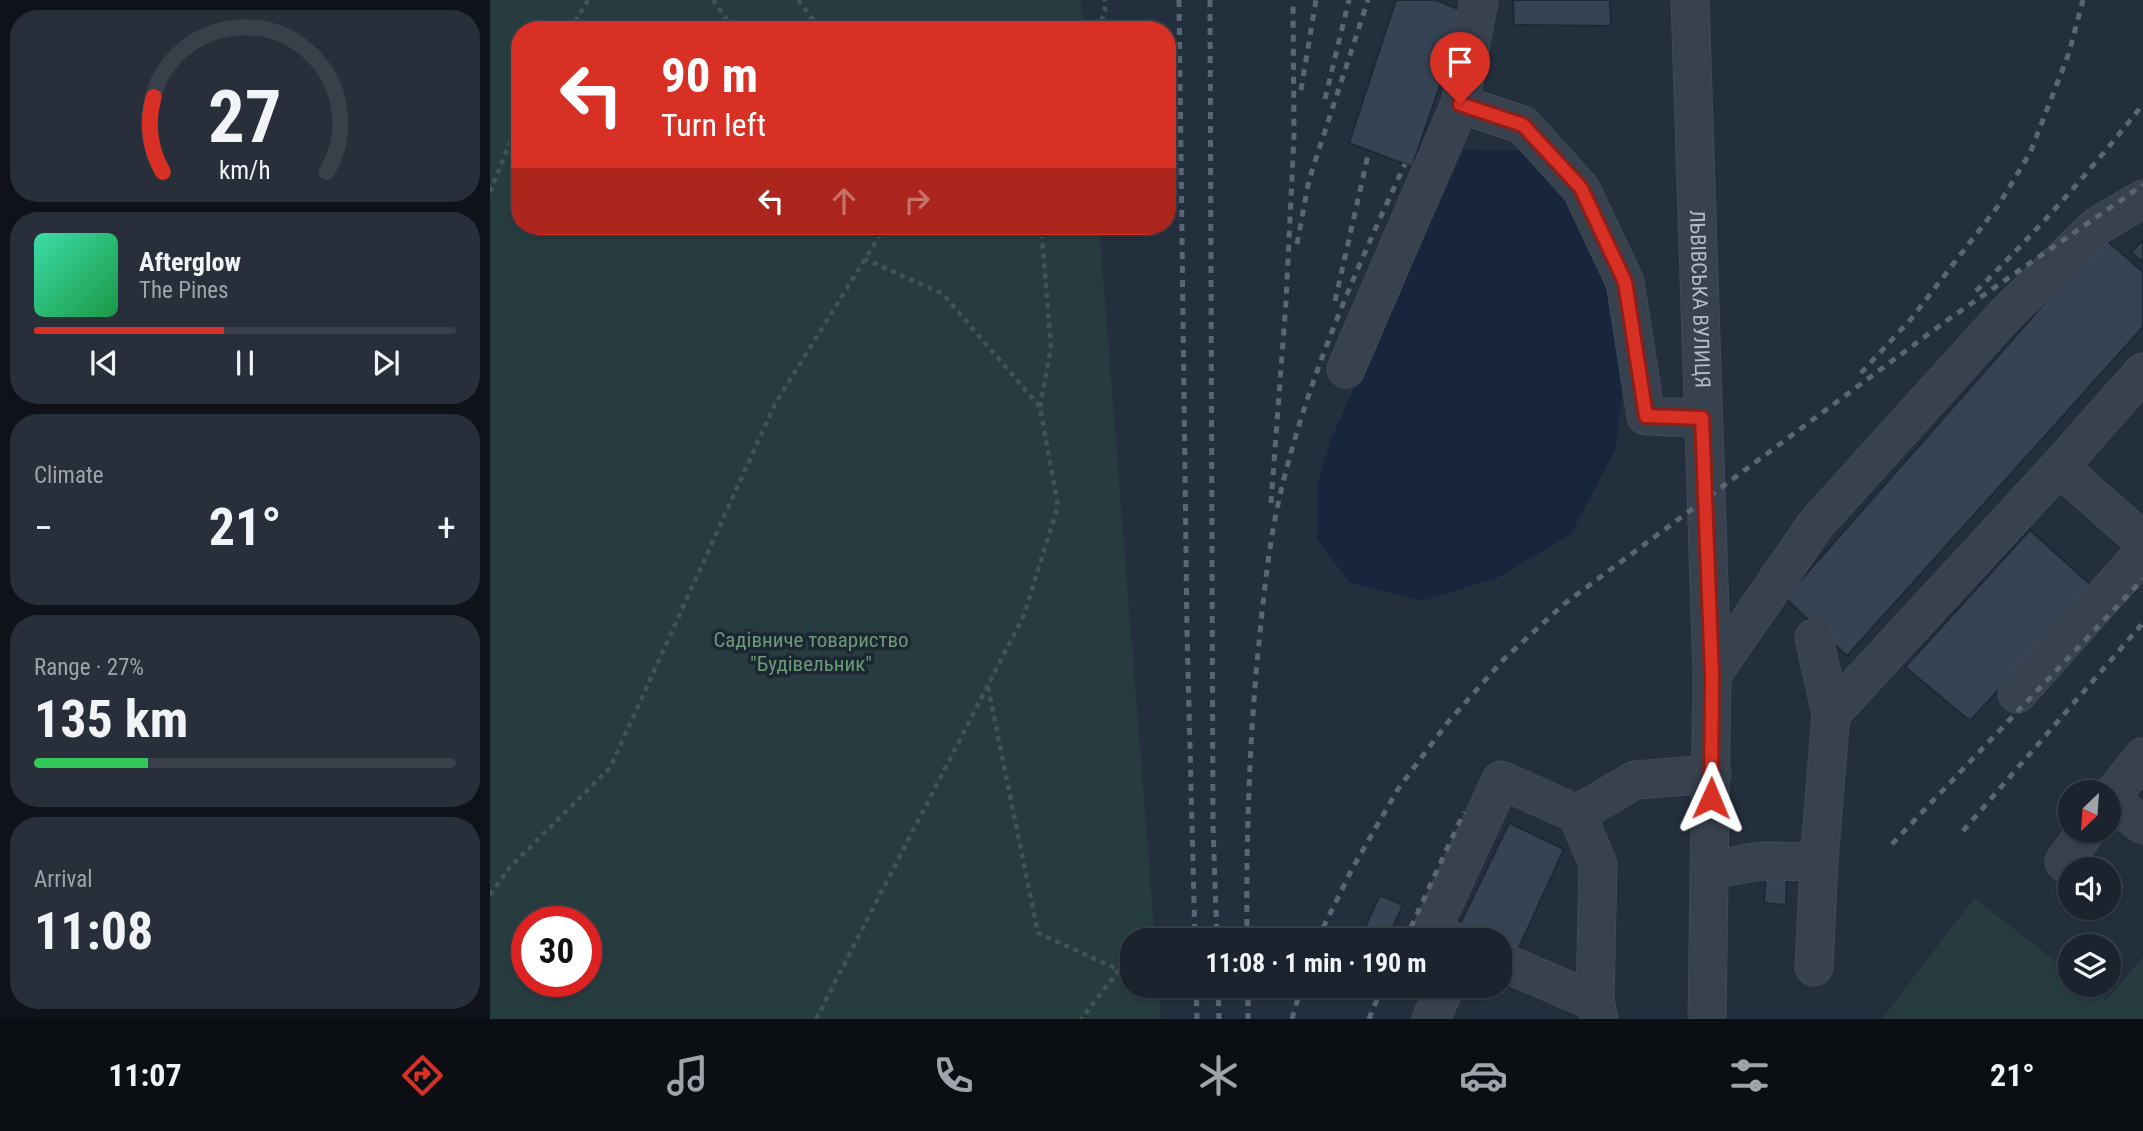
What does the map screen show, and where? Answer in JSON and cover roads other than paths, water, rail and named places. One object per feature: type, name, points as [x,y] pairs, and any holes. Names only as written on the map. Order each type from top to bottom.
[{"type":"street","points":[[1346,369],[1460,104],[1479,0]]},
{"type":"street","name":"ЛЬВІВСЬКА ВУЛИЦЯ","points":[[1690,0],[1712,675],[1707,1019]]},
{"type":"street","points":[[1460,104],[1523,125],[1581,188],[1625,282],[1646,416],[1702,418]]},
{"type":"street","points":[[1712,675],[1816,524],[1995,326],[2097,226],[2143,199]]},
{"type":"street","points":[[1830,714],[2059,467],[2143,372]]},
{"type":"street","points":[[2059,467],[2143,541]]},
{"type":"street","points":[[2017,694],[2143,552]]},
{"type":"street","points":[[1814,638],[1830,714],[1814,967]]},
{"type":"street","points":[[2121,784],[2143,757]]},
{"type":"street","points":[[1577,814],[1635,780],[1712,774]]},
{"type":"street","points":[[1432,928],[1501,780],[1577,814],[1598,864],[1597,1010],[1512,967]]},
{"type":"street","points":[[2121,808],[2143,825]]},
{"type":"street","points":[[1710,870],[1760,861],[1819,862]]},
{"type":"street","points":[[1431,1019],[1440,998]]},
{"type":"water","points":[[1464,150],[1528,151],[1583,213],[1615,289],[1624,375],[1616,448],[1571,534],[1497,578],[1421,601],[1349,582],[1317,539],[1317,485],[1331,439]]},
{"type":"railway","points":[[1179,0],[1187,632],[1195,928]]},
{"type":"railway","points":[[1210,0],[1213,826],[1217,928]]},
{"type":"railway","points":[[1271,503],[1286,302],[1294,136],[1293,0]]},
{"type":"railway","points":[[1301,90],[1316,0]]},
{"type":"railway","points":[[1325,99],[1349,0]]},
{"type":"railway","points":[[1297,244],[1309,180],[1368,0]]},
{"type":"railway","points":[[1861,373],[1911,319],[1998,206],[2030,153],[2069,53],[2083,0]]},
{"type":"railway","points":[[1976,291],[2062,200],[2143,104]]},
{"type":"railway","points":[[1335,301],[1369,151]]},
{"type":"railway","points":[[1247,928],[1253,717],[1265,586],[1277,510],[1292,449],[1319,365],[1351,284],[1405,164]]},
{"type":"railway","points":[[1323,928],[1352,869],[1398,789],[1448,722],[1504,659],[1564,604],[1946,321],[2143,185]]},
{"type":"railway","points":[[1892,844],[2143,579]]},
{"type":"railway","points":[[1963,831],[2143,623]]},
{"type":"railway","points":[[1411,928],[1464,812]]},
{"type":"railway","points":[[1196,998],[1197,1019]]},
{"type":"railway","points":[[1218,998],[1219,1019]]},
{"type":"railway","points":[[1248,998],[1248,1019]]},
{"type":"railway","points":[[1292,1019],[1298,998]]},
{"type":"railway","points":[[1369,1019],[1378,998]]},
{"type":"park label","name":"Садівниче товариство \"Будівельник\"","points":[[811,652]]}]
